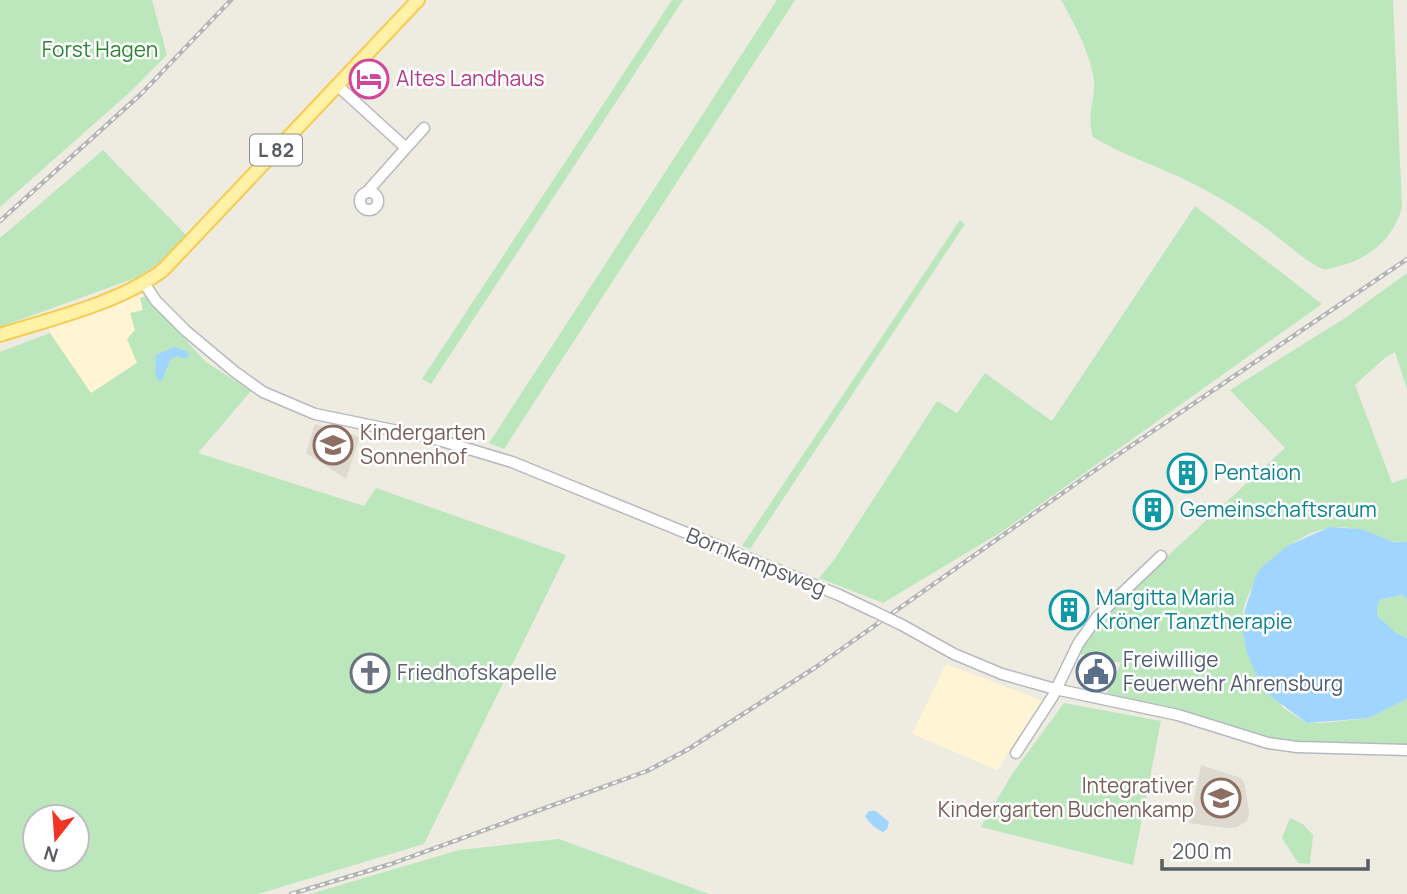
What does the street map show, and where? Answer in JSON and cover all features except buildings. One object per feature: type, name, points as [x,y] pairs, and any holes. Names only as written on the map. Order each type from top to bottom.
[{"type":"main road","name":"L 82","points":[[0,335],[114,296],[144,283],[173,261],[418,0]]},
{"type":"street","points":[[338,86],[406,148]]},
{"type":"street","points":[[366,192],[424,128]]},
{"type":"street","name":"Bornkampsweg","points":[[144,283],[156,301],[186,331],[235,372],[273,396],[315,414],[432,438],[512,462],[839,595],[954,654],[1002,674],[1055,690],[1178,715],[1268,743],[1297,747],[1407,750]]},
{"type":"street","points":[[1016,753],[1053,696],[1078,643],[1097,617],[1161,556]]},
{"type":"shaded area","points":[[134,293],[145,296],[140,299],[143,310],[135,330],[138,362],[91,393],[50,333],[48,324]]},
{"type":"shaded area","name":"Kindergarten Sonnenhof","points":[[315,424],[360,437],[346,479],[306,453]]},
{"type":"shaded area","points":[[946,664],[1043,701],[997,770],[912,734]]},
{"type":"shaded area","name":"Integrativer Kindergarten Buchenkamp","points":[[1201,765],[1241,778],[1245,785],[1249,812],[1247,821],[1237,827],[1226,828],[1189,823]]},
{"type":"green space","name":"Forst Hagen","points":[[0,0],[152,0],[167,55],[130,92],[0,207]]},
{"type":"green space","points":[[672,0],[683,0],[431,384],[422,379]]},
{"type":"green space","points":[[777,0],[795,0],[504,449],[489,443]]},
{"type":"green space","points":[[1061,0],[1393,0],[1402,208],[1393,229],[1379,246],[1361,258],[1324,269],[1311,263],[1265,227],[1216,196],[1093,137],[1090,121],[1093,73],[1082,40]]},
{"type":"green space","points":[[103,150],[186,235],[162,261],[138,277],[0,327],[0,238]]},
{"type":"green space","points":[[1195,206],[1322,304],[1003,531],[883,603],[819,578],[834,560],[937,401],[957,413],[985,373],[1052,421]]},
{"type":"green space","points":[[960,220],[965,224],[750,549],[742,546]]},
{"type":"green space","points":[[1407,273],[1407,389],[1395,352],[1355,385],[1392,483],[1407,478],[1407,542],[1388,540],[1360,530],[1340,527],[1314,532],[1298,540],[1283,550],[1258,578],[1249,593],[1242,626],[1283,708],[1307,723],[1323,723],[1369,718],[1407,699],[1407,746],[1283,742],[1191,713],[1105,697],[1121,663],[1075,653],[1109,610],[1285,448],[1230,390],[1345,318]]},
{"type":"green space","points":[[145,296],[206,362],[251,391],[198,453],[364,506],[376,488],[566,555],[424,844],[258,894],[0,894],[0,352],[50,333],[91,393],[137,363],[127,339],[135,330],[130,313],[143,310],[140,298]]},
{"type":"green space","points":[[1402,595],[1407,599],[1407,638],[1396,633],[1377,615],[1381,599]]},
{"type":"green space","points":[[1064,703],[1161,721],[1133,865],[981,827],[1012,774]]},
{"type":"green space","points":[[1290,818],[1303,824],[1313,835],[1310,864],[1298,863],[1282,838]]},
{"type":"green space","points":[[559,839],[709,894],[310,894],[459,850]]},
{"type":"water","points":[[174,347],[187,351],[189,356],[184,359],[177,356],[170,360],[163,378],[159,381],[155,374],[156,355]]},
{"type":"water","points":[[1330,527],[1361,529],[1394,542],[1407,542],[1407,599],[1402,595],[1381,599],[1377,615],[1396,633],[1407,638],[1407,699],[1369,718],[1307,723],[1269,695],[1257,677],[1247,653],[1242,628],[1245,610],[1260,569],[1287,546]]},
{"type":"water","points":[[869,811],[876,811],[889,822],[887,829],[883,832],[870,823],[865,816]]},
{"type":"railway","points":[[0,221],[141,94],[231,0]]},
{"type":"railway","points":[[291,894],[391,864],[647,771],[687,750],[816,667],[1091,473],[1407,259]]},
{"type":"place","name":"Altes Landhaus","points":[[369,79]]},
{"type":"place","name":"Kindergarten Sonnenhof","points":[[333,445]]},
{"type":"place","name":"Pentaion","points":[[1187,473]]},
{"type":"place","name":"Gemeinschaftsraum","points":[[1153,510]]},
{"type":"place","name":"Margitta Maria Kröner Tanztherapie","points":[[1069,610]]},
{"type":"place","name":"Freiwillige Feuerwehr Ahrensburg","points":[[1096,672]]},
{"type":"place","name":"Friedhofskapelle","points":[[370,673]]},
{"type":"place","name":"Integrativer Kindergarten Buchenkamp","points":[[1221,798]]}]
